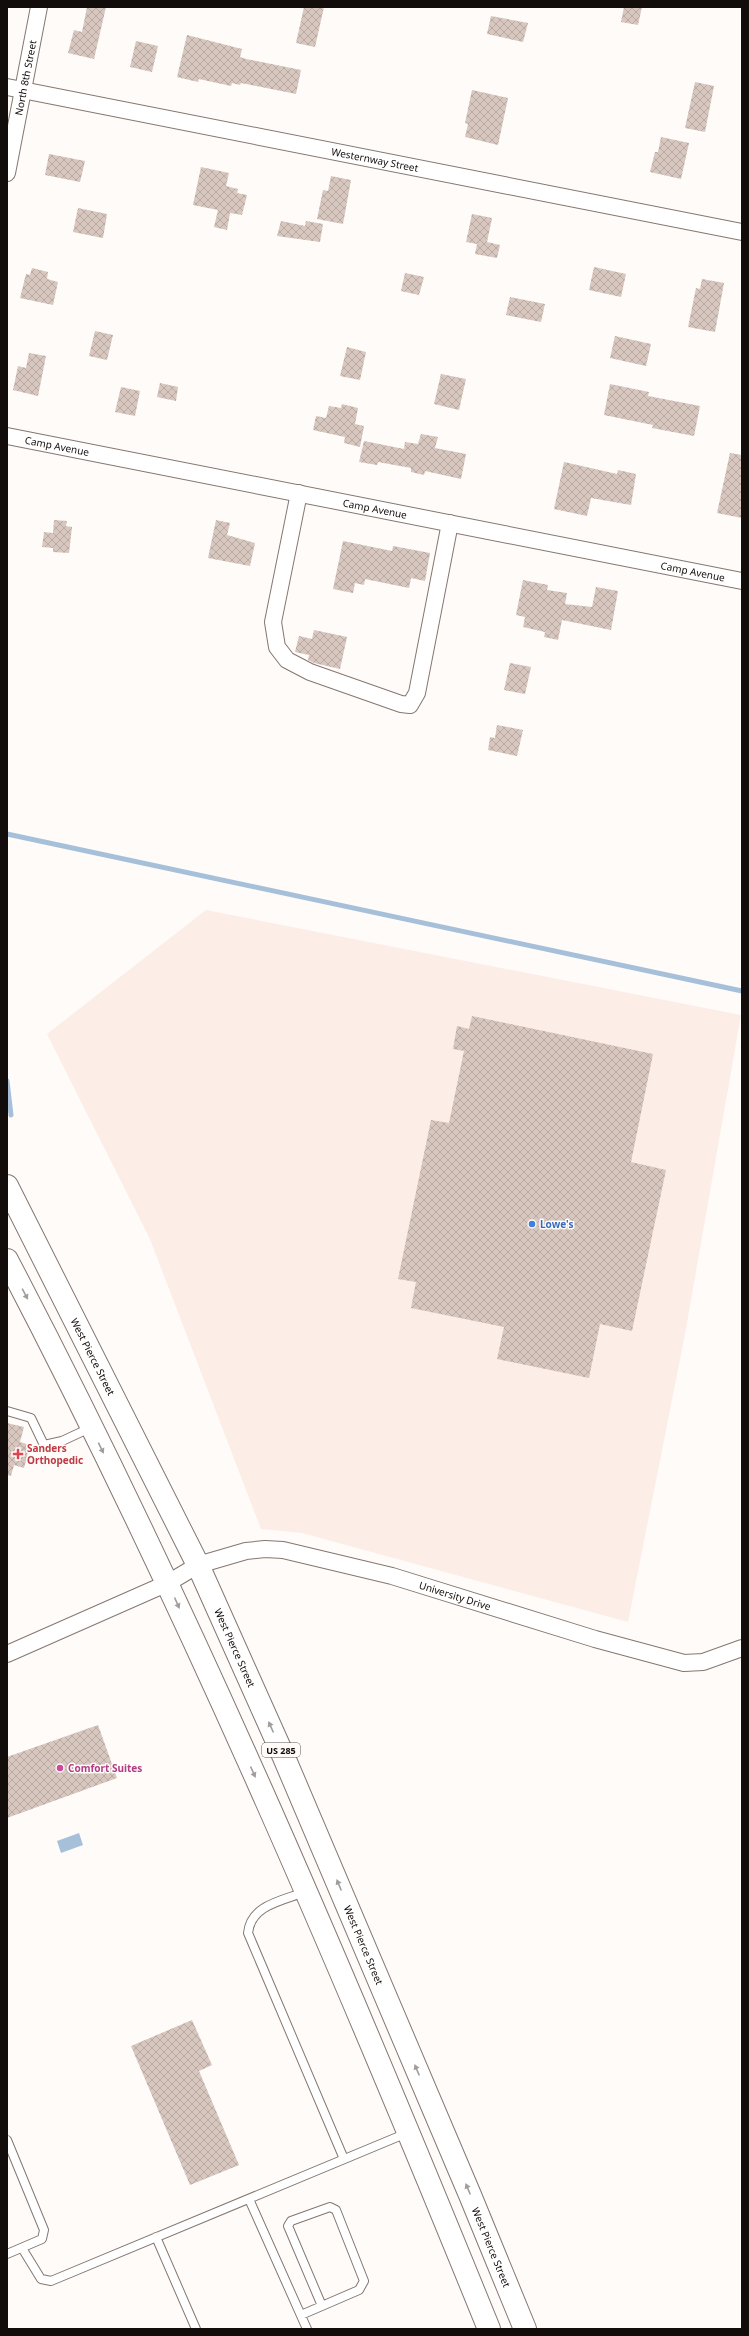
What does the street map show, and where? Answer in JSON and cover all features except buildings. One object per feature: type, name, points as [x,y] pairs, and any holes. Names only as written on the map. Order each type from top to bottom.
[{"type":"highway","name":"West Pierce Street","points":[[7,1186],[198,1565],[283,1755],[525,2329]]},
{"type":"highway","name":"US 285","points":[[7,1260],[168,1583],[306,1892],[489,2329]]},
{"type":"highway","points":[[408,2133],[438,2121]]},
{"type":"street","name":"North 8th Street","points":[[7,173],[39,7]]},
{"type":"street","name":"Westernway Street","points":[[7,87],[742,232]]},
{"type":"street","name":"Camp Avenue","points":[[7,436],[742,581]]},
{"type":"street","points":[[298,493],[274,622],[277,647],[287,660],[310,672],[401,704],[410,705],[417,693],[450,523]]},
{"type":"street","name":"University Drive","points":[[7,1654],[168,1583],[198,1565],[246,1551],[265,1549],[283,1550],[392,1576],[595,1639],[684,1663],[703,1662],[742,1648]]},
{"type":"lane","points":[[7,1411],[31,1418],[44,1445],[62,1441],[91,1428]]},
{"type":"lane","points":[[306,1892],[258,1910],[249,1922],[248,1934],[344,2159]]},
{"type":"lane","points":[[22,2248],[41,2279],[50,2281],[408,2133]]},
{"type":"lane","points":[[7,2140],[44,2230],[42,2239],[7,2254]]},
{"type":"lane","points":[[249,2199],[307,2329]]},
{"type":"lane","points":[[301,2315],[322,2306],[359,2290],[364,2281],[336,2210],[330,2207],[291,2221],[288,2226],[322,2306]]},
{"type":"lane","points":[[156,2237],[196,2329]]},
{"type":"shaded area","points":[[206,910],[741,1015],[685,1334],[628,1622],[302,1533],[261,1529],[150,1239],[47,1034]]},
{"type":"water","points":[[79,1833],[83,1845],[61,1853],[57,1841]]},
{"type":"waterway","points":[[7,834],[742,991]]},
{"type":"waterway","points":[[7,1081],[11,1115]]},
{"type":"place","name":"Lowe's","points":[[532,1224]]},
{"type":"place","name":"Sanders Orthopedic","points":[[18,1454]]},
{"type":"place","name":"Comfort Suites","points":[[60,1768]]}]
